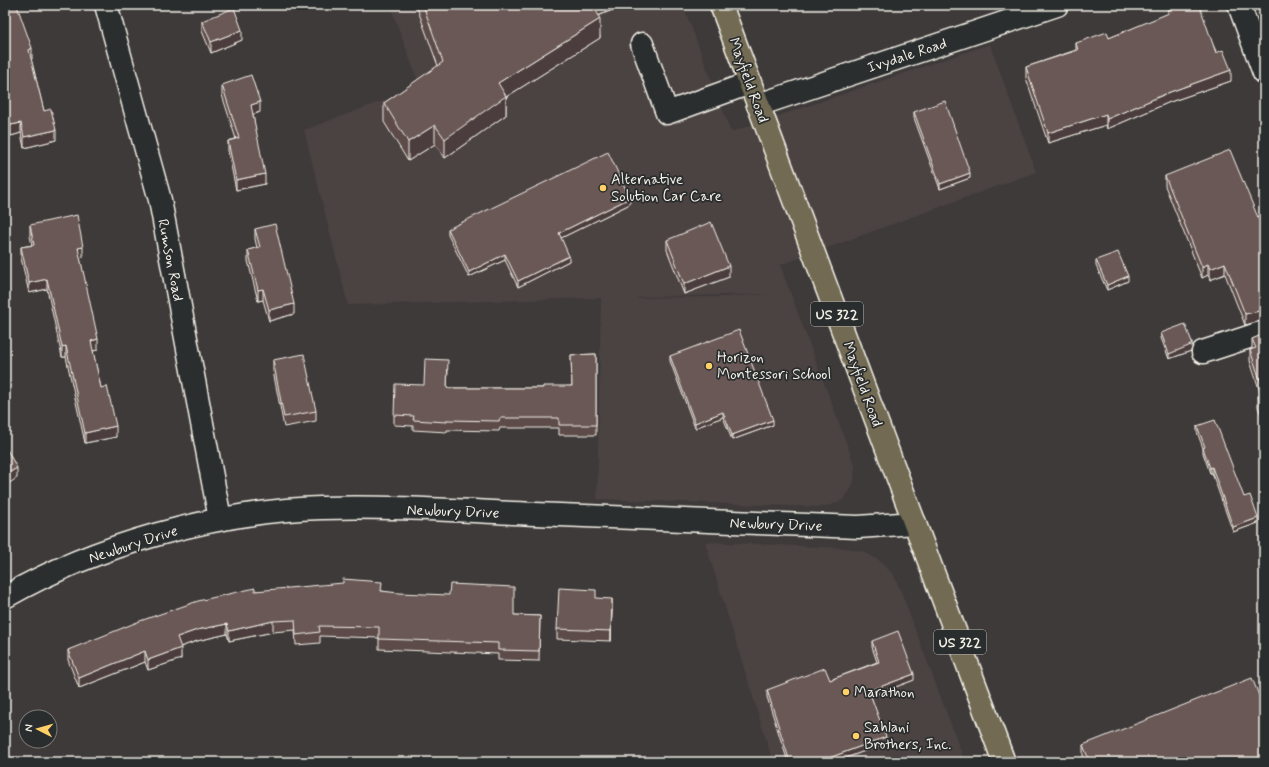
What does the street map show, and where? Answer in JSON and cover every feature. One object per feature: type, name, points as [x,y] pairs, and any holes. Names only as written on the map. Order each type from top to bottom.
[{"type":"main road","name":"Mayfield Road","points":[[721,5],[1004,762]]},
{"type":"street","name":"Rumson Road","points":[[106,5],[160,200],[220,519]]},
{"type":"street","name":"Ivydale Road","points":[[758,105],[1057,5]]},
{"type":"street","points":[[1239,5],[1264,73]]},
{"type":"street","points":[[642,44],[667,112],[750,83]]},
{"type":"street","points":[[1204,352],[1264,332]]},
{"type":"street","name":"Newbury Drive","points":[[5,596],[21,587],[88,558],[166,532],[220,519],[270,512],[320,508],[397,508],[862,527],[915,523]]},
{"type":"shaded area","points":[[390,5],[683,5],[731,132],[990,44],[1036,172],[780,265],[855,466],[854,482],[843,500],[831,505],[819,507],[597,499],[601,298],[348,305],[304,130],[420,87]],"holes":[[[770,294],[722,297],[637,298]]]},
{"type":"shaded area","points":[[705,542],[847,548],[865,552],[880,561],[893,574],[900,589],[965,762],[773,762]]},
{"type":"building","points":[[5,5],[13,5],[14,7],[17,6],[32,48],[29,50],[44,111],[51,109],[56,130],[24,137],[21,123],[11,125],[5,102]]},
{"type":"building","points":[[423,5],[594,5],[600,19],[498,83],[506,96],[445,139],[435,125],[408,142],[384,103],[443,62]]},
{"type":"building","points":[[1181,5],[1194,5],[1195,9],[1200,7],[1216,53],[1223,50],[1231,70],[1170,92],[1107,119],[1106,114],[1048,133],[1026,67],[1078,50],[1076,43],[1107,32],[1109,38],[1169,13],[1168,10]]},
{"type":"building","points":[[234,8],[242,30],[211,42],[202,21]]},
{"type":"building","points":[[251,75],[260,102],[251,105],[265,174],[236,180],[228,141],[239,138],[222,85]]},
{"type":"building","points":[[945,101],[970,173],[940,184],[914,112]]},
{"type":"building","points":[[1230,150],[1264,232],[1264,310],[1245,314],[1225,263],[1210,269],[1208,264],[1202,267],[1165,176]]},
{"type":"building","points":[[608,152],[630,198],[559,233],[569,256],[518,281],[505,254],[469,272],[448,229]]},
{"type":"building","points":[[77,215],[83,247],[78,248],[98,339],[91,341],[101,388],[107,386],[116,426],[85,433],[66,346],[62,347],[47,279],[29,283],[21,247],[34,245],[30,225]]},
{"type":"building","points":[[711,222],[729,266],[684,284],[667,240]]},
{"type":"building","points":[[275,224],[294,304],[269,310],[263,289],[258,290],[248,250],[260,247],[255,229]]},
{"type":"building","points":[[1118,252],[1128,276],[1107,285],[1096,260]]},
{"type":"building","points":[[1185,324],[1192,342],[1191,345],[1169,354],[1161,333]]},
{"type":"building","points":[[739,330],[773,420],[732,435],[723,412],[695,423],[670,356]]},
{"type":"building","points":[[1264,334],[1264,392],[1250,350],[1256,348],[1252,339]]},
{"type":"building","points":[[304,354],[316,411],[284,417],[273,360]]},
{"type":"building","points":[[596,354],[596,425],[559,425],[559,418],[500,418],[499,421],[447,420],[447,422],[413,420],[414,416],[394,415],[395,384],[424,385],[425,359],[448,360],[447,388],[543,388],[543,386],[572,386],[571,355]]},
{"type":"building","points":[[1264,394],[1264,413],[1258,396]]},
{"type":"building","points":[[1215,420],[1244,497],[1250,495],[1258,518],[1233,527],[1212,467],[1210,468],[1203,448],[1205,447],[1197,426]]},
{"type":"building","points":[[5,446],[17,468],[5,475]]},
{"type":"building","points":[[343,579],[382,582],[381,591],[399,593],[449,595],[450,584],[514,587],[514,615],[540,616],[539,651],[498,650],[498,643],[379,639],[379,627],[319,626],[320,632],[296,635],[295,620],[273,621],[229,631],[227,624],[197,630],[177,637],[181,648],[148,660],[145,651],[79,678],[68,650],[140,621],[198,601],[255,588],[255,591],[343,583]]},
{"type":"building","points":[[559,588],[596,590],[596,598],[612,599],[611,631],[557,629]]},
{"type":"building","points":[[898,631],[914,674],[869,691],[886,737],[818,762],[790,762],[767,690],[825,668],[830,680],[879,662],[872,641]]},
{"type":"building","points":[[1252,678],[1264,708],[1264,758],[1253,762],[1090,762],[1083,745]]},
{"type":"place","name":"Alternative Solution Car Care","points":[[603,188]]},
{"type":"place","name":"Horizon Montessori School","points":[[709,366]]},
{"type":"place","name":"Marathon","points":[[846,692]]},
{"type":"place","name":"Sahlani Brothers, Inc.","points":[[856,736]]}]
